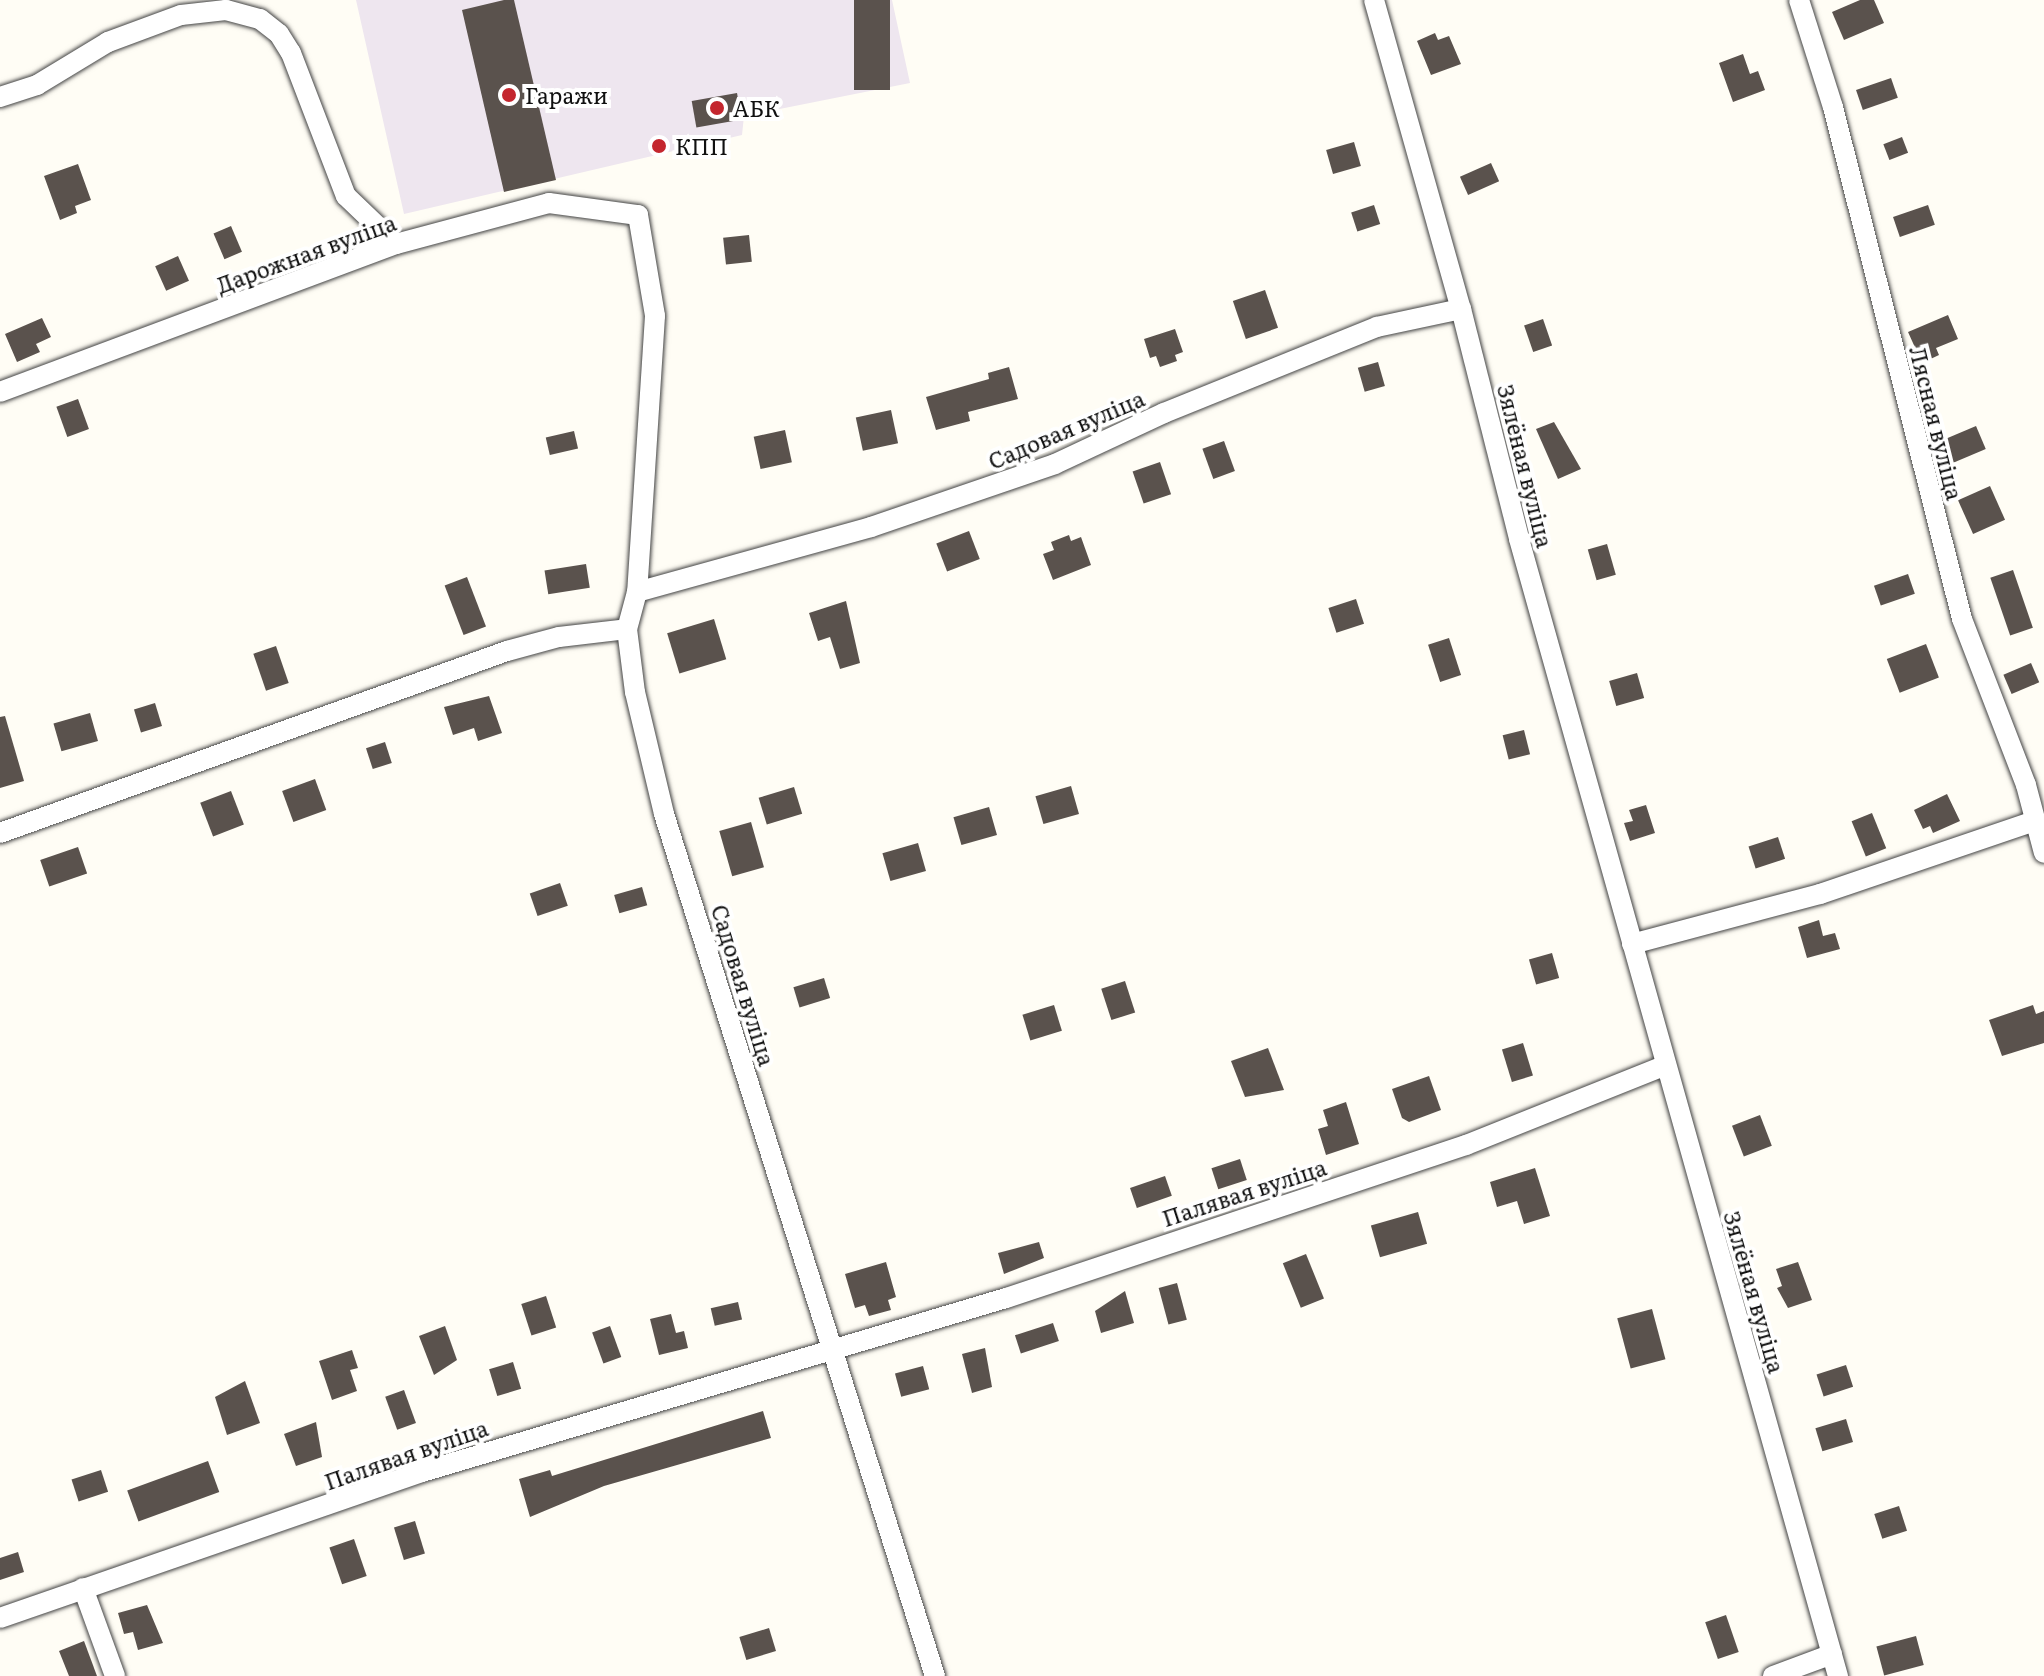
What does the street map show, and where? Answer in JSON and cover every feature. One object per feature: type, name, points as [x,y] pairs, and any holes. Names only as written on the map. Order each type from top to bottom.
[{"type":"street","name":"Зялёная вуліца","points":[[1374,0],[1461,309],[1632,944],[1838,1676]]},
{"type":"street","name":"Лясная вуліца","points":[[1799,0],[1833,107],[1962,619],[2026,785],[2044,853]]},
{"type":"street","points":[[0,97],[37,85],[108,42],[181,15],[226,10],[260,19],[279,34],[291,53],[346,196],[396,244]]},
{"type":"street","name":"Дарожная вуліца","points":[[0,392],[396,244],[549,203],[638,215]]},
{"type":"street","name":"Садовая вуліца","points":[[638,215],[655,316],[637,592],[627,629],[635,692],[664,814],[832,1352]]},
{"type":"street","name":"Садовая вуліца","points":[[637,592],[886,523],[1055,464],[1164,413],[1377,327],[1461,309]]},
{"type":"street","points":[[0,833],[507,651],[559,637],[627,629]]},
{"type":"street","points":[[1632,944],[1820,894],[2034,821]]},
{"type":"street","name":"Палявая вуліца","points":[[0,1618],[422,1472],[774,1364],[832,1352],[1466,1145],[1666,1065]]},
{"type":"street","points":[[832,1352],[935,1676]]},
{"type":"street","points":[[83,1588],[115,1676]]},
{"type":"street","points":[[1773,1676],[1832,1654]]},
{"type":"shaded area","points":[[356,0],[892,0],[910,83],[744,116],[742,135],[404,214]]},
{"type":"building","name":"Гаражи","points":[[514,0],[556,180],[504,192],[462,10]]},
{"type":"building","points":[[854,0],[890,0],[890,90],[854,90]]},
{"type":"building","points":[[1860,0],[1874,0],[1884,23],[1844,40],[1832,12]]},
{"type":"building","points":[[1435,33],[1438,40],[1449,36],[1461,64],[1431,75],[1417,41]]},
{"type":"building","points":[[1743,54],[1750,74],[1758,71],[1765,90],[1733,102],[1719,63]]},
{"type":"building","points":[[1891,78],[1898,98],[1863,110],[1856,90]]},
{"type":"building","name":"АБК","points":[[737,93],[742,120],[696,128],[692,101]]},
{"type":"building","points":[[1902,137],[1908,153],[1889,160],[1883,144]]},
{"type":"building","points":[[1354,142],[1361,166],[1333,174],[1326,150]]},
{"type":"building","points":[[1491,163],[1499,181],[1468,195],[1460,177]]},
{"type":"building","points":[[78,164],[91,200],[75,206],[77,213],[60,220],[44,176]]},
{"type":"building","points":[[1374,205],[1380,224],[1357,231],[1351,212]]},
{"type":"building","points":[[1928,205],[1935,225],[1900,237],[1893,217]]},
{"type":"building","points":[[231,226],[242,252],[224,259],[214,233]]},
{"type":"building","points":[[749,235],[752,262],[726,265],[723,238]]},
{"type":"building","points":[[178,256],[189,281],[166,291],[155,266]]},
{"type":"building","points":[[1265,290],[1278,328],[1246,339],[1233,301]]},
{"type":"building","points":[[1948,315],[1958,339],[1936,348],[1939,355],[1922,363],[1908,332]]},
{"type":"building","points":[[42,318],[51,337],[36,344],[40,352],[17,362],[5,334]]},
{"type":"building","points":[[1543,319],[1552,345],[1533,352],[1524,326]]},
{"type":"building","points":[[1175,329],[1183,352],[1175,355],[1177,361],[1160,367],[1156,356],[1150,358],[1144,339]]},
{"type":"building","points":[[1378,362],[1385,386],[1365,392],[1358,368]]},
{"type":"building","points":[[1009,367],[1018,399],[968,412],[970,421],[936,430],[926,397],[989,379],[988,373]]},
{"type":"building","points":[[78,399],[89,429],[67,437],[56,407]]},
{"type":"building","points":[[891,410],[898,443],[863,451],[856,417]]},
{"type":"building","points":[[1554,422],[1581,469],[1558,479],[1536,429]]},
{"type":"building","points":[[1976,426],[1986,449],[1946,466],[1936,443]]},
{"type":"building","points":[[785,430],[792,462],[761,469],[754,437]]},
{"type":"building","points":[[574,431],[578,449],[550,455],[546,438]]},
{"type":"building","points":[[1224,441],[1235,471],[1213,479],[1202,449]]},
{"type":"building","points":[[1160,462],[1171,494],[1144,504],[1133,471]]},
{"type":"building","points":[[1990,486],[2005,520],[1973,534],[1958,500]]},
{"type":"building","points":[[969,531],[980,559],[947,572],[936,544]]},
{"type":"building","points":[[1069,535],[1071,541],[1081,537],[1091,565],[1053,580],[1043,554],[1054,550],[1051,542]]},
{"type":"building","points":[[1607,544],[1616,575],[1597,580],[1588,550]]},
{"type":"building","points":[[586,564],[590,588],[548,594],[545,571]]},
{"type":"building","points":[[2013,570],[2033,628],[2010,635],[1990,578]]},
{"type":"building","points":[[1908,574],[1915,594],[1881,606],[1874,586]]},
{"type":"building","points":[[467,577],[486,626],[464,635],[445,586]]},
{"type":"building","points":[[1356,599],[1364,624],[1336,633],[1328,608]]},
{"type":"building","points":[[846,601],[860,663],[840,669],[830,637],[818,641],[809,613]]},
{"type":"building","points":[[714,619],[726,659],[679,673],[667,633]]},
{"type":"building","points":[[1449,638],[1461,675],[1440,682],[1428,645]]},
{"type":"building","points":[[1926,644],[1939,678],[1900,693],[1887,659]]},
{"type":"building","points":[[276,646],[289,683],[266,691],[253,654]]},
{"type":"building","points":[[2031,663],[2039,682],[2012,694],[2003,675]]},
{"type":"building","points":[[1637,673],[1644,698],[1616,706],[1609,681]]},
{"type":"building","points":[[489,696],[502,733],[478,741],[474,728],[453,735],[444,707]]},
{"type":"building","points":[[155,703],[162,726],[141,732],[134,709]]},
{"type":"building","points":[[90,713],[98,741],[61,751],[53,723]]},
{"type":"building","points":[[5,716],[24,781],[0,788],[0,717]]},
{"type":"building","points":[[1524,730],[1530,754],[1509,760],[1503,735]]},
{"type":"building","points":[[385,742],[392,763],[373,769],[366,748]]},
{"type":"building","points":[[315,779],[326,810],[293,822],[282,791]]},
{"type":"building","points":[[1071,786],[1079,814],[1043,824],[1035,796]]},
{"type":"building","points":[[794,787],[802,814],[767,825],[759,798]]},
{"type":"building","points":[[231,791],[244,825],[213,836],[200,803]]},
{"type":"building","points":[[1947,794],[1960,821],[1933,833],[1930,826],[1923,829],[1914,810]]},
{"type":"building","points":[[1646,805],[1655,833],[1630,841],[1624,823],[1633,821],[1629,810]]},
{"type":"building","points":[[989,807],[997,835],[961,845],[953,817]]},
{"type":"building","points":[[1872,813],[1886,848],[1866,856],[1852,821]]},
{"type":"building","points":[[751,822],[764,867],[732,876],[719,831]]},
{"type":"building","points":[[1778,837],[1785,859],[1756,868],[1749,847]]},
{"type":"building","points":[[918,843],[926,871],[890,881],[882,853]]},
{"type":"building","points":[[78,847],[87,873],[49,886],[40,860]]},
{"type":"building","points":[[560,883],[568,906],[538,916],[530,893]]},
{"type":"building","points":[[642,887],[647,905],[619,913],[614,895]]},
{"type":"building","points":[[1819,920],[1823,936],[1835,933],[1840,949],[1807,958],[1798,927]]},
{"type":"building","points":[[1552,953],[1559,978],[1536,985],[1529,960]]},
{"type":"building","points":[[824,978],[830,998],[800,1007],[793,987]]},
{"type":"building","points":[[1125,981],[1135,1012],[1111,1020],[1101,989]]},
{"type":"building","points":[[1054,1005],[1062,1031],[1030,1040],[1022,1015]]},
{"type":"building","points":[[2033,1005],[2036,1014],[2044,1011],[2044,1043],[2002,1056],[1989,1020]]},
{"type":"building","points":[[1523,1043],[1533,1076],[1512,1082],[1502,1049]]},
{"type":"building","points":[[1268,1048],[1284,1090],[1245,1097],[1231,1061]]},
{"type":"building","points":[[1429,1076],[1441,1110],[1409,1122],[1402,1118],[1392,1089]]},
{"type":"building","points":[[1346,1102],[1359,1144],[1326,1155],[1318,1129],[1328,1126],[1323,1110]]},
{"type":"building","points":[[1760,1115],[1772,1146],[1744,1157],[1732,1126]]},
{"type":"building","points":[[1240,1159],[1247,1180],[1218,1189],[1211,1168]]},
{"type":"building","points":[[1535,1168],[1550,1216],[1524,1224],[1517,1201],[1497,1207],[1490,1182]]},
{"type":"building","points":[[1165,1176],[1172,1196],[1137,1208],[1130,1188]]},
{"type":"building","points":[[1418,1212],[1427,1244],[1380,1257],[1371,1226]]},
{"type":"building","points":[[1039,1242],[1044,1258],[1004,1274],[998,1253]]},
{"type":"building","points":[[1306,1254],[1324,1299],[1301,1308],[1283,1263]]},
{"type":"building","points":[[886,1262],[896,1297],[888,1300],[891,1310],[869,1316],[865,1305],[855,1308],[845,1274]]},
{"type":"building","points":[[1798,1262],[1812,1300],[1788,1308],[1777,1288],[1782,1286],[1776,1269]]},
{"type":"building","points":[[1177,1283],[1187,1320],[1168,1325],[1159,1288]]},
{"type":"building","points":[[1125,1291],[1134,1323],[1101,1333],[1095,1311]]},
{"type":"building","points":[[546,1296],[556,1327],[531,1335],[521,1304]]},
{"type":"building","points":[[738,1302],[742,1320],[715,1326],[711,1308]]},
{"type":"building","points":[[1652,1309],[1665,1359],[1631,1369],[1617,1318]]},
{"type":"building","points":[[671,1314],[676,1333],[684,1331],[688,1348],[659,1355],[650,1319]]},
{"type":"building","points":[[1053,1323],[1059,1341],[1021,1353],[1015,1335]]},
{"type":"building","points":[[445,1326],[457,1360],[434,1375],[419,1336]]},
{"type":"building","points":[[610,1326],[621,1357],[603,1364],[592,1332]]},
{"type":"building","points":[[985,1348],[992,1387],[972,1393],[962,1354]]},
{"type":"building","points":[[352,1350],[358,1368],[350,1370],[357,1391],[332,1400],[319,1361]]},
{"type":"building","points":[[513,1362],[521,1389],[497,1396],[489,1369]]},
{"type":"building","points":[[1846,1365],[1853,1387],[1824,1396],[1817,1375]]},
{"type":"building","points":[[923,1366],[929,1389],[901,1397],[895,1374]]},
{"type":"building","points":[[245,1381],[260,1423],[227,1435],[215,1397]]},
{"type":"building","points":[[404,1390],[416,1423],[397,1430],[385,1397]]},
{"type":"building","points":[[763,1411],[771,1438],[604,1486],[530,1517],[519,1479],[550,1470],[552,1476]]},
{"type":"building","points":[[1846,1419],[1853,1442],[1822,1451],[1815,1428]]},
{"type":"building","points":[[316,1422],[322,1457],[296,1466],[284,1434]]},
{"type":"building","points":[[208,1461],[219,1492],[138,1521],[127,1490]]},
{"type":"building","points":[[101,1470],[108,1492],[79,1501],[72,1480]]},
{"type":"building","points":[[1899,1506],[1907,1531],[1882,1539],[1874,1514]]},
{"type":"building","points":[[415,1521],[425,1554],[404,1560],[394,1527]]},
{"type":"building","points":[[354,1539],[367,1576],[342,1584],[329,1547]]},
{"type":"building","points":[[18,1552],[24,1572],[0,1580],[0,1558]]},
{"type":"building","points":[[147,1605],[163,1643],[138,1650],[133,1632],[124,1634],[118,1613]]},
{"type":"building","points":[[1726,1615],[1739,1652],[1718,1659],[1705,1622]]},
{"type":"building","points":[[769,1628],[776,1651],[746,1660],[739,1637]]},
{"type":"building","points":[[1916,1636],[1924,1665],[1884,1676],[1876,1647]]},
{"type":"building","points":[[84,1641],[97,1676],[69,1676],[59,1651]]},
{"type":"place","name":"Гаражи","points":[[509,95]]},
{"type":"place","name":"АБК","points":[[717,108]]},
{"type":"place","name":"КПП","points":[[659,146]]}]
